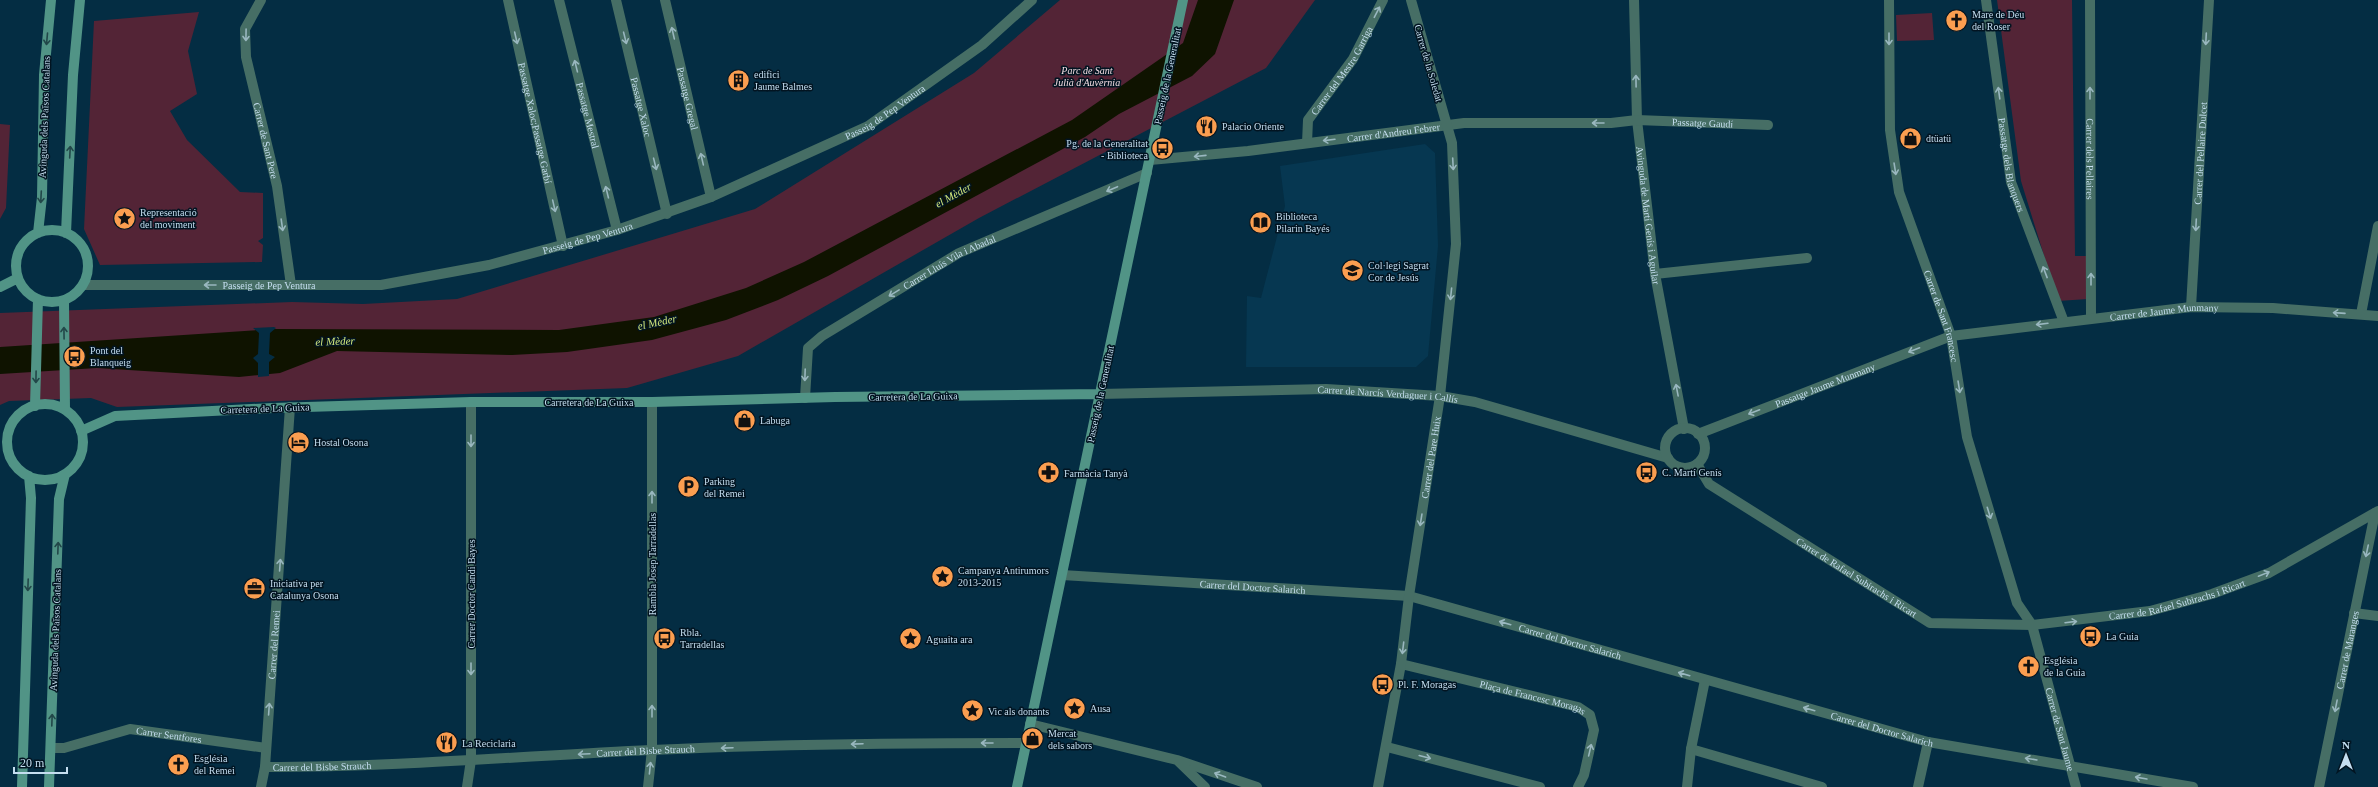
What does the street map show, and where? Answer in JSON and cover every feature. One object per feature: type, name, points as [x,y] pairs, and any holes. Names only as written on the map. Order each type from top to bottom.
[{"type":"street","name":"Avinguda dels Països Catalans","points":[[38,233],[42,197],[44,75],[51,0]]},
{"type":"street","points":[[66,233],[73,75],[80,0]]},
{"type":"street","name":"Carrer de Sant Pere","points":[[261,0],[245,29],[246,57],[277,186],[291,285]]},
{"type":"street","name":"Passatge Xaloc;Passatge Garbí","points":[[508,0],[563,246]]},
{"type":"street","name":"Passatge Mestral","points":[[559,0],[617,230]]},
{"type":"street","name":"Passatge Xaloc","points":[[616,0],[668,214]]},
{"type":"street","name":"Passatge Gregal","points":[[665,0],[711,197]]},
{"type":"street","name":"Passeig de Pep Ventura","points":[[83,285],[381,285],[489,265],[617,230],[668,214],[711,197],[868,126],[982,45],[1032,0]]},
{"type":"street","name":"Passeig de la Generalitat","points":[[1018,787],[1183,0]]},
{"type":"street","name":"Carrer del Mestre Garriga","points":[[1307,143],[1308,120],[1353,60],[1383,0]]},
{"type":"street","name":"Carrer de la Soledat","points":[[1410,0],[1447,126]]},
{"type":"street","name":"Avinguda de Martí Genís i Aguilar","points":[[1634,0],[1637,120],[1655,274],[1684,429]]},
{"type":"street","name":"Carrer de Sant Francesc","points":[[1889,0],[1890,130],[1899,192],[1951,336],[1967,437],[2017,603],[2032,625]]},
{"type":"street","name":"Passatge dels Blanquers","points":[[1986,0],[2011,182],[2064,322]]},
{"type":"street","name":"Carrer dels Pellaires","points":[[2090,0],[2091,318]]},
{"type":"street","name":"Carrer del Pellaire Dulcet","points":[[2191,307],[2208,0]]},
{"type":"street","name":"Carrer d'Andreu Febrer","points":[[1150,160],[1307,143],[1464,123],[1611,123],[1637,120]]},
{"type":"street","name":"Passatge Gaudí","points":[[1637,120],[1768,125]]},
{"type":"street","name":"Carrer del Pare Huix","points":[[1378,787],[1387,747],[1401,664],[1409,596],[1440,396],[1456,244],[1452,143],[1447,126]]},
{"type":"street","name":"Carrer Lluís Vila i Abadal","points":[[805,398],[808,348],[822,336],[959,253],[1147,173]]},
{"type":"street","points":[[2361,314],[2378,226]]},
{"type":"street","points":[[64,304],[38,299],[24,288],[18,278],[16,266],[18,254],[26,242],[38,233],[52,230],[66,233],[81,244],[87,255],[88,268],[83,285],[64,304],[65,405],[82,431],[83,444],[81,455],[75,466],[65,474],[48,480],[29,476],[14,463],[8,451],[4,436],[18,415],[35,403],[65,405]]},
{"type":"street","points":[[1655,274],[1807,258]]},
{"type":"street","points":[[0,287],[18,278]]},
{"type":"street","points":[[35,403],[38,299]]},
{"type":"street","name":"Carrer de Jaume Munmany","points":[[1951,336],[2191,307],[2273,308],[2378,316]]},
{"type":"street","name":"Passatge Jaume Munmany","points":[[1698,434],[1951,336]]},
{"type":"street","name":"Carrer de Narcís Verdaguer i Callís","points":[[1100,394],[1326,389],[1440,396],[1475,402],[1668,458]]},
{"type":"street","name":"Carretera de La Guixa","points":[[82,431],[115,416],[290,407],[471,402],[652,402],[805,398],[1100,394]]},
{"type":"street","name":"Carrer Doctor Candi Bayes","points":[[467,787],[471,760],[471,402]]},
{"type":"street","name":"Rambla Josep Tarradellas","points":[[648,787],[652,750],[652,402]]},
{"type":"street","name":"Carrer del Remei","points":[[261,787],[265,767],[290,407]]},
{"type":"street","points":[[1684,429],[1698,434],[1703,439],[1704,453],[1697,464],[1684,468],[1672,464],[1668,458],[1665,445],[1668,439],[1678,430],[1684,429]]},
{"type":"street","name":"Carrer de Rafael Subirachs i Ricart","points":[[1697,464],[1709,484],[1930,623],[2032,625],[2150,611],[2212,594],[2269,573],[2376,512]]},
{"type":"street","name":"Avinguda dels Països Catalans","points":[[49,787],[59,499],[65,474]]},
{"type":"street","points":[[22,787],[31,498],[29,476]]},
{"type":"street","name":"Carrer de Maranges","points":[[2319,787],[2376,512]]},
{"type":"street","name":"Carrer del Doctor Salarich","points":[[1062,575],[1409,596],[1928,742],[2193,787]]},
{"type":"street","points":[[2354,613],[2378,616]]},
{"type":"street","name":"Carrer de Sant Jaume","points":[[2032,625],[2076,787]]},
{"type":"street","name":"Plaça de Francesc Moragas","points":[[1401,664],[1578,707],[1590,715],[1594,730],[1584,775],[1578,787]]},
{"type":"street","points":[[1687,787],[1691,749],[1705,680]]},
{"type":"street","points":[[1030,724],[1176,760],[1257,787]]},
{"type":"street","name":"Carrer Sentfores","points":[[51,748],[64,748],[130,729],[266,748]]},
{"type":"street","points":[[1918,787],[1928,742]]},
{"type":"street","name":"Carrer del Bisbe Strauch","points":[[265,767],[471,760],[652,750],[905,743],[1026,743]]},
{"type":"street","points":[[1387,747],[1540,787]]},
{"type":"street","points":[[1691,749],[1799,784],[1822,787]]},
{"type":"street","points":[[1176,760],[1205,787]]},
{"type":"shaded area","name":"Col·legi Sagrat Cor de Jesús","points":[[1425,144],[1435,153],[1438,246],[1428,356],[1416,367],[1246,367],[1247,296],[1261,298],[1285,206],[1280,166]]},
{"type":"green space","name":"Parc de Sant Julià d'Auvèrnia","points":[[1060,0],[1315,0],[1266,68],[979,218],[738,356],[627,388],[117,407],[91,398],[9,401],[0,405],[0,313],[292,302],[363,304],[457,299],[755,209],[974,73]]},
{"type":"green space","points":[[1997,0],[2072,0],[2075,256],[2088,256],[2088,299],[2058,301],[2021,181]]},
{"type":"green space","points":[[199,12],[188,51],[197,94],[170,111],[187,140],[240,192],[263,193],[263,238],[258,241],[263,245],[262,262],[100,265],[84,229],[94,21]]},
{"type":"green space","points":[[1932,13],[1934,40],[1897,41],[1896,15]]},
{"type":"green space","points":[[0,124],[10,125],[6,208],[0,219]]},
{"type":"water","name":"el Mèder","points":[[1198,0],[1234,0],[1215,54],[1192,76],[1119,114],[1085,137],[828,276],[778,300],[726,320],[652,340],[567,352],[512,355],[337,351],[280,373],[239,377],[97,368],[0,374],[0,347],[274,329],[559,330],[654,317],[746,288],[804,262],[1072,120],[1183,43]]},
{"type":"pier","points":[[253,328],[276,328],[270,333],[269,354],[275,357],[269,362],[269,376],[258,377],[258,363],[253,358],[258,354],[259,333]]},
{"type":"place","name":"Mare de Déu del Roser","points":[[1956,20]]},
{"type":"place","name":"edifici Jaume Balmes","points":[[738,80]]},
{"type":"place","name":"Palacio Oriente","points":[[1206,126]]},
{"type":"place","name":"dtüatü","points":[[1911,138]]},
{"type":"place","name":"Pg. de la Generalitat - Biblioteca","points":[[1163,149]]},
{"type":"place","name":"Representació del moviment","points":[[125,218]]},
{"type":"place","name":"Biblioteca Pilarin Bayés","points":[[1261,222]]},
{"type":"place","name":"Col·legi Sagrat Cor de Jesús","points":[[1352,271]]},
{"type":"place","name":"Pont del Blanqueig","points":[[75,356]]},
{"type":"place","name":"Labuga","points":[[745,420]]},
{"type":"place","name":"Hostal Osona","points":[[298,442]]},
{"type":"place","name":"C. Martí Genís","points":[[1647,472]]},
{"type":"place","name":"Farmàcia Tanyà","points":[[1048,473]]},
{"type":"place","name":"Parking del Remei","points":[[688,487]]},
{"type":"place","name":"Campanya Antirumors 2013-2015","points":[[943,576]]},
{"type":"place","name":"Iniciativa per Catalunya Osona","points":[[254,589]]},
{"type":"place","name":"La Guia","points":[[2091,636]]},
{"type":"place","name":"Rbla. Tarradellas","points":[[665,638]]},
{"type":"place","name":"Aguaita ara","points":[[911,639]]},
{"type":"place","name":"Església de la Guia","points":[[2029,666]]},
{"type":"place","name":"Pl. F. Moragas","points":[[1383,684]]},
{"type":"place","name":"Ausa","points":[[1074,708]]},
{"type":"place","name":"Vic als donants","points":[[973,711]]},
{"type":"place","name":"Mercat dels sabors","points":[[1033,739]]},
{"type":"place","name":"La Reciclaria","points":[[446,743]]},
{"type":"place","name":"Església del Remei","points":[[179,764]]}]
